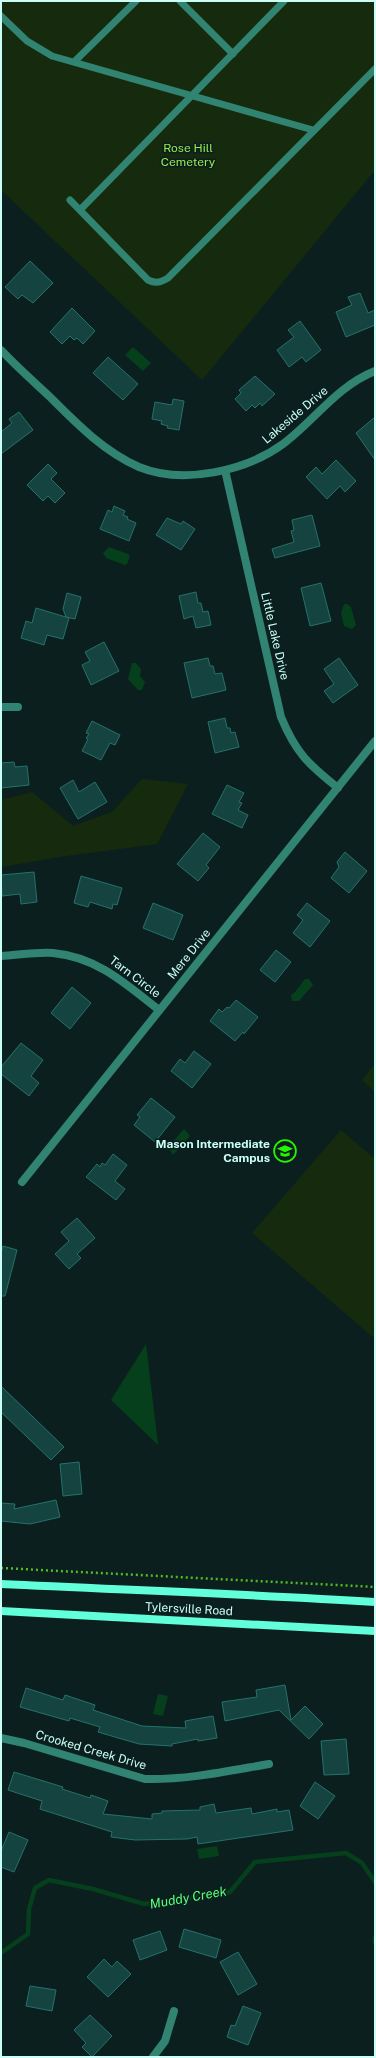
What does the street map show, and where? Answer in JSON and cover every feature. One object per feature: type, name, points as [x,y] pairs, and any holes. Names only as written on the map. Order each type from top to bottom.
[{"type":"main road","name":"Tylersville Road","points":[[1,1584],[201,1594],[249,1594],[375,1602]]},
{"type":"main road","name":"Tylersville Road","points":[[1,1611],[375,1632]]},
{"type":"street","name":"Lakeside Drive","points":[[2,354],[84,431],[119,456],[148,470],[165,474],[191,475],[225,470],[264,456],[283,444],[322,407],[355,381],[375,371]]},
{"type":"street","name":"Little Lake Drive","points":[[225,470],[281,717],[289,737],[301,755],[338,788]]},
{"type":"street","points":[[1,708],[18,707]]},
{"type":"street","name":"Mere Drive","points":[[22,1182],[375,741]]},
{"type":"street","name":"Tarn Circle","points":[[1,956],[52,953],[74,956],[104,968],[159,1010]]},
{"type":"street","name":"Crooked Creek Drive","points":[[1,1738],[24,1743],[145,1779],[165,1780],[269,1764]]},
{"type":"street","points":[[153,2057],[165,2041],[174,2011]]},
{"type":"lane","points":[[74,62],[136,1]]},
{"type":"lane","points":[[180,1],[233,54]]},
{"type":"lane","points":[[80,210],[284,1]]},
{"type":"lane","points":[[1,16],[18,34],[37,48],[52,56],[313,130]]},
{"type":"lane","points":[[70,200],[148,280],[155,283],[162,282],[168,278],[375,69]]},
{"type":"path","points":[[1,1568],[375,1588]]},
{"type":"green space","name":"Rose Hill Cemetery","points":[[1,1],[375,1],[375,170],[202,380],[1,190]]},
{"type":"green space","points":[[142,779],[188,784],[157,844],[66,856],[1,867],[1,800],[32,792],[73,826],[112,812]]},
{"type":"green space","points":[[375,1064],[375,1092],[362,1080]]},
{"type":"green space","points":[[341,1130],[375,1159],[375,1339],[252,1233]]},
{"type":"shaded area","points":[[133,347],[151,363],[143,371],[125,355]]},
{"type":"shaded area","points":[[109,547],[128,554],[130,556],[127,564],[125,565],[106,558],[103,553]]},
{"type":"shaded area","points":[[344,604],[351,607],[356,625],[352,629],[344,626],[341,613]]},
{"type":"shaded area","points":[[132,663],[136,663],[141,669],[140,676],[145,682],[142,690],[138,690],[128,679]]},
{"type":"shaded area","points":[[305,979],[309,979],[313,985],[299,1001],[292,1001],[291,995]]},
{"type":"shaded area","points":[[184,1129],[190,1136],[173,1155],[168,1147]]},
{"type":"shaded area","points":[[146,1344],[158,1445],[111,1400]]},
{"type":"shaded area","points":[[158,1694],[168,1696],[163,1716],[153,1714]]},
{"type":"shaded area","points":[[217,1846],[219,1856],[199,1859],[197,1849]]},
{"type":"building","points":[[30,261],[53,283],[33,303],[22,295],[18,299],[5,287]]},
{"type":"building","points":[[360,293],[368,313],[375,310],[375,325],[346,337],[336,312],[352,305],[348,297]]},
{"type":"building","points":[[72,308],[95,331],[83,344],[77,338],[74,340],[70,336],[62,344],[50,332]]},
{"type":"building","points":[[300,321],[321,350],[306,362],[302,357],[289,367],[277,350],[294,337],[288,330]]},
{"type":"building","points":[[108,357],[138,384],[123,400],[93,373]]},
{"type":"building","points":[[255,376],[275,394],[262,406],[260,403],[255,408],[252,405],[246,411],[235,399],[241,393],[239,390]]},
{"type":"building","points":[[173,399],[184,401],[179,430],[167,428],[168,426],[161,424],[162,421],[152,419],[155,402],[172,405]]},
{"type":"building","points":[[19,412],[33,430],[1,454],[1,432],[12,423],[9,419]]},
{"type":"building","points":[[375,417],[375,460],[356,433]]},
{"type":"building","points":[[336,460],[356,481],[345,492],[340,486],[327,499],[306,477],[316,467],[322,474]]},
{"type":"building","points":[[48,464],[57,473],[51,479],[65,493],[55,503],[48,496],[43,501],[27,485]]},
{"type":"building","points":[[114,506],[125,511],[123,515],[128,517],[127,519],[136,523],[129,541],[100,529],[108,510],[112,512]]},
{"type":"building","points":[[312,515],[320,546],[275,558],[272,549],[294,542],[291,531],[294,530],[292,520]]},
{"type":"building","points":[[167,518],[181,524],[183,521],[195,529],[181,550],[156,535]]},
{"type":"building","points":[[321,583],[331,621],[310,626],[301,588]]},
{"type":"building","points":[[196,592],[198,603],[201,603],[203,612],[208,611],[211,625],[196,628],[193,616],[184,619],[179,596]]},
{"type":"building","points":[[67,593],[81,597],[75,619],[66,617],[63,609]]},
{"type":"building","points":[[36,608],[69,618],[63,639],[47,635],[44,645],[21,638],[26,621],[32,623]]},
{"type":"building","points":[[104,642],[119,671],[91,685],[82,665],[90,661],[85,652]]},
{"type":"building","points":[[208,658],[210,666],[213,666],[215,674],[222,673],[226,690],[192,698],[184,663]]},
{"type":"building","points":[[339,658],[358,685],[333,703],[324,691],[334,684],[324,669]]},
{"type":"building","points":[[225,718],[227,728],[230,728],[231,733],[235,732],[239,747],[215,753],[208,722]]},
{"type":"building","points":[[92,721],[120,735],[115,745],[110,743],[101,760],[82,751],[88,739],[86,738],[89,734],[86,733]]},
{"type":"building","points":[[14,762],[15,767],[27,766],[29,785],[1,788],[1,763]]},
{"type":"building","points":[[73,780],[79,792],[95,782],[107,802],[78,819],[60,788]]},
{"type":"building","points":[[227,785],[244,793],[239,802],[242,803],[238,810],[248,815],[242,828],[212,814]]},
{"type":"building","points":[[203,833],[220,847],[206,865],[209,868],[198,881],[177,864]]},
{"type":"building","points":[[345,852],[367,871],[349,893],[331,878],[339,867],[337,862]]},
{"type":"building","points":[[34,872],[37,902],[21,904],[20,894],[2,896],[1,875]]},
{"type":"building","points":[[81,876],[122,888],[117,905],[113,904],[112,909],[90,902],[88,907],[74,903]]},
{"type":"building","points":[[153,903],[183,915],[173,940],[143,928]]},
{"type":"building","points":[[307,903],[330,921],[310,947],[293,933],[303,920],[297,915]]},
{"type":"building","points":[[276,950],[291,962],[275,982],[260,970]]},
{"type":"building","points":[[72,987],[91,1003],[70,1029],[51,1013]]},
{"type":"building","points":[[236,1000],[258,1017],[244,1034],[243,1032],[235,1041],[210,1021],[219,1009],[222,1012],[227,1007],[229,1008]]},
{"type":"building","points":[[21,1043],[43,1060],[31,1076],[39,1083],[29,1096],[1,1074],[1,1067]]},
{"type":"building","points":[[194,1051],[211,1064],[192,1088],[171,1071],[180,1059],[185,1063]]},
{"type":"building","points":[[151,1098],[175,1117],[155,1142],[134,1125],[140,1117],[137,1115]]},
{"type":"building","points":[[113,1154],[127,1165],[115,1181],[125,1189],[116,1200],[86,1177],[97,1164],[100,1167],[102,1163],[105,1165]]},
{"type":"building","points":[[77,1218],[95,1238],[77,1254],[81,1258],[69,1269],[55,1254],[69,1241],[61,1232]]},
{"type":"building","points":[[3,1246],[17,1250],[5,1296],[1,1296],[1,1253]]},
{"type":"building","points":[[1,1386],[64,1447],[51,1460],[1,1412]]},
{"type":"building","points":[[79,1462],[82,1494],[63,1496],[60,1464]]},
{"type":"building","points":[[56,1500],[60,1517],[30,1524],[1,1521],[1,1503],[15,1504],[14,1509]]},
{"type":"building","points":[[285,1685],[291,1720],[305,1706],[323,1724],[309,1739],[279,1710],[225,1721],[222,1702],[257,1697],[256,1690]]},
{"type":"building","points":[[26,1688],[63,1700],[65,1695],[95,1705],[93,1710],[142,1726],[186,1728],[185,1721],[213,1716],[217,1738],[198,1741],[198,1739],[172,1744],[172,1746],[139,1744],[98,1732],[100,1727],[70,1718],[69,1721],[20,1707]]},
{"type":"building","points":[[346,1739],[349,1774],[324,1775],[321,1741]]},
{"type":"building","points":[[14,1772],[63,1787],[62,1789],[90,1798],[91,1795],[108,1801],[103,1814],[152,1819],[152,1814],[162,1813],[162,1811],[200,1810],[200,1807],[214,1804],[216,1813],[251,1808],[252,1814],[277,1809],[277,1812],[289,1810],[293,1830],[198,1844],[197,1837],[187,1839],[135,1840],[111,1837],[112,1832],[40,1809],[42,1801],[8,1790]]},
{"type":"building","points":[[315,1782],[335,1796],[318,1819],[300,1806]]},
{"type":"building","points":[[9,1832],[28,1840],[14,1872],[1,1867],[1,1851]]},
{"type":"building","points":[[184,1929],[221,1940],[216,1958],[179,1947]]},
{"type":"building","points":[[160,1931],[167,1950],[140,1960],[133,1940]]},
{"type":"building","points":[[238,1952],[257,1984],[238,1995],[220,1962]]},
{"type":"building","points":[[104,1959],[112,1967],[117,1961],[131,1974],[108,1997],[87,1977]]},
{"type":"building","points":[[30,1986],[56,1990],[52,2011],[26,2006]]},
{"type":"building","points":[[243,2006],[261,2013],[248,2045],[227,2037],[231,2025],[235,2026]]},
{"type":"building","points":[[90,2015],[112,2036],[92,2057],[82,2047],[86,2043],[74,2030]]},
{"type":"waterway","name":"Muddy Creek","points":[[1,1953],[28,1934],[29,1909],[35,1888],[49,1880],[93,1889],[144,1904],[230,1892],[255,1862],[346,1853],[362,1863],[375,1882]]},
{"type":"place","name":"Mason Intermediate Campus","points":[[285,1151]]}]
